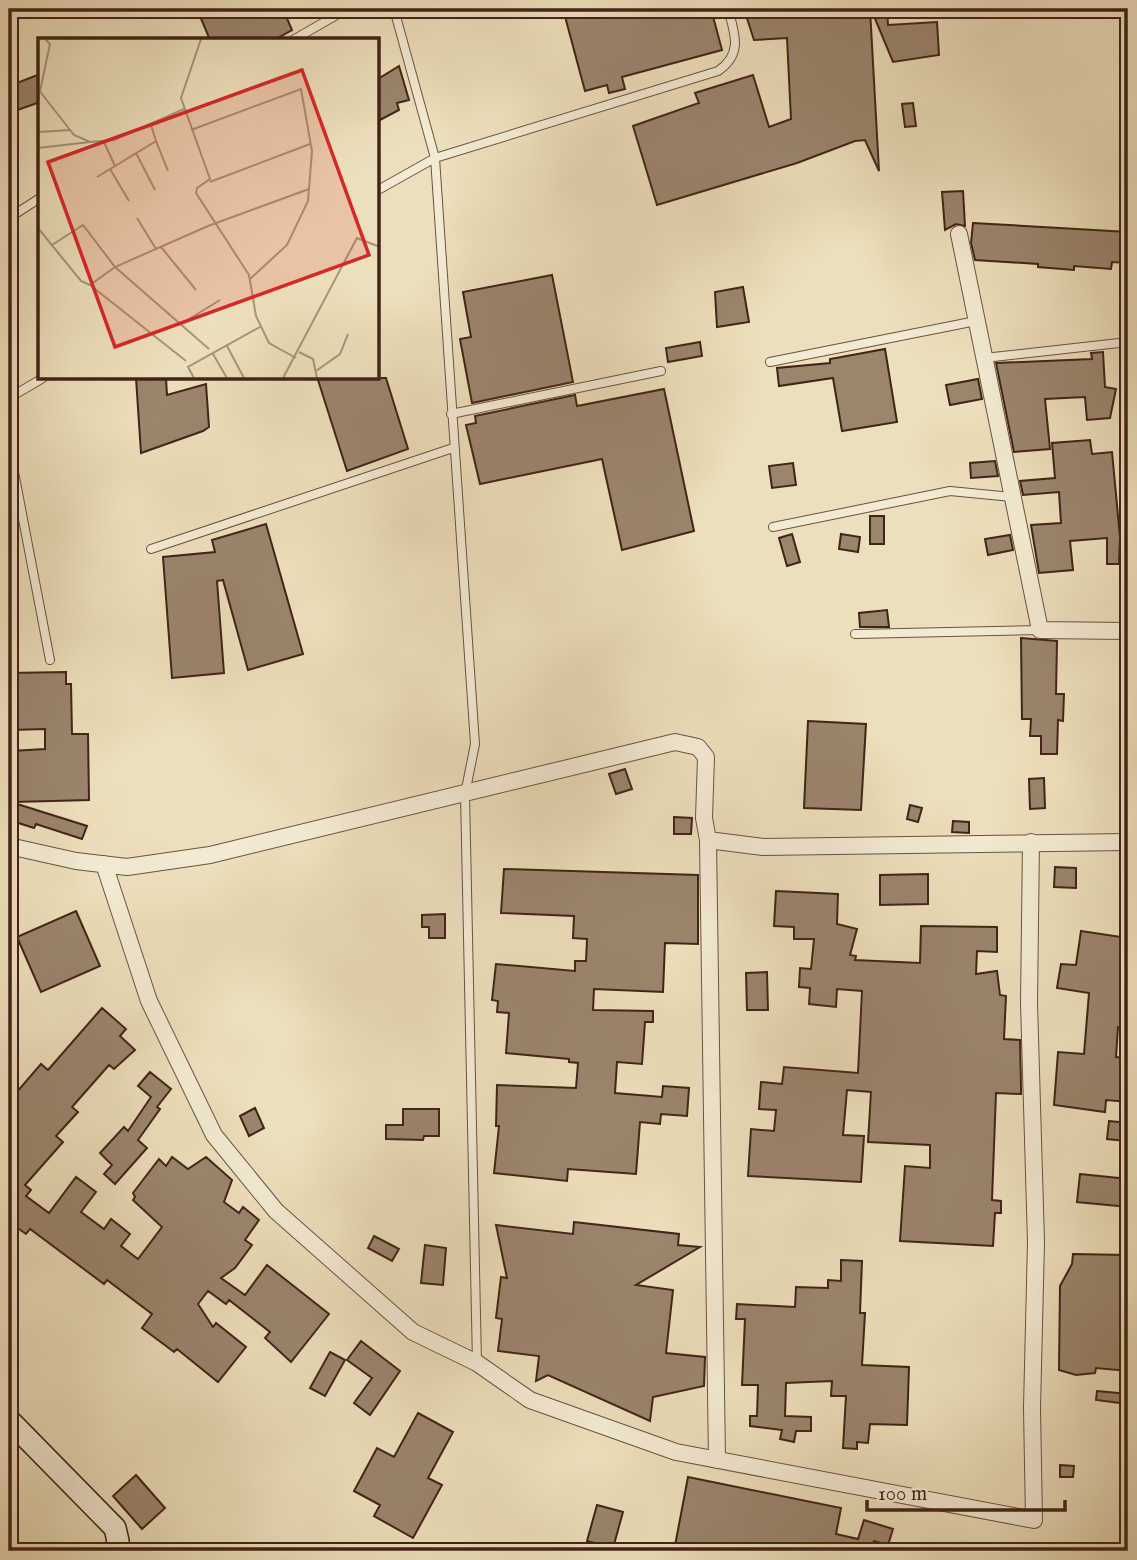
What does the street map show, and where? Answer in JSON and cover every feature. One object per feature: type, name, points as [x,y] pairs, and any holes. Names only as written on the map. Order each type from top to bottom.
[{"type":"main road","points":[[9,1420],[115,1528],[118,1541],[115,1551]]},
{"type":"street","points":[[959,234],[1040,630],[1128,631]]},
{"type":"street","points":[[1128,391],[1128,430]]},
{"type":"street","points":[[9,846],[127,867],[210,855],[675,742],[698,747],[706,757],[704,818],[708,840],[716,1460]]},
{"type":"street","points":[[708,840],[763,847],[1128,842]]},
{"type":"street","points":[[104,864],[149,1001],[215,1135],[276,1211],[413,1332],[477,1363],[530,1400],[676,1452],[1034,1520],[1031,1408],[1036,1242],[1029,1003],[1031,842]]},
{"type":"lane","points":[[296,38],[347,9]]},
{"type":"lane","points":[[394,9],[435,158],[475,744],[465,794],[477,1363]]},
{"type":"lane","points":[[380,189],[435,158],[718,71],[735,54],[737,43],[728,9]]},
{"type":"lane","points":[[9,218],[38,199]]},
{"type":"lane","points":[[770,362],[976,321]]},
{"type":"lane","points":[[984,358],[1128,342]]},
{"type":"lane","points":[[451,414],[661,372]]},
{"type":"lane","points":[[9,398],[40,380]]},
{"type":"lane","points":[[9,446],[50,660]]},
{"type":"lane","points":[[151,549],[453,448]]},
{"type":"lane","points":[[773,527],[950,491],[1012,497]]},
{"type":"lane","points":[[855,634],[1040,630]]},
{"type":"building","points":[[197,9],[283,9],[292,30],[278,38],[209,38]]},
{"type":"building","points":[[563,9],[576,9],[578,14],[597,9],[711,9],[722,50],[622,77],[625,89],[609,93],[607,85],[585,91]]},
{"type":"building","points":[[744,9],[870,9],[879,171],[865,140],[855,141],[797,163],[657,205],[633,126],[699,103],[695,93],[753,75],[769,127],[791,119],[787,38],[754,40]]},
{"type":"building","points":[[871,9],[887,9],[888,25],[937,22],[939,55],[893,62]]},
{"type":"building","points":[[399,66],[409,100],[397,103],[399,110],[380,120],[380,78]]},
{"type":"building","points":[[38,75],[38,103],[15,111],[9,86]]},
{"type":"building","points":[[913,103],[916,126],[905,127],[902,104]]},
{"type":"building","points":[[963,191],[965,226],[956,224],[945,230],[942,192]]},
{"type":"building","points":[[973,223],[1128,232],[1128,263],[1112,262],[1111,269],[1074,266],[1074,270],[1038,267],[1038,264],[975,260],[971,243]]},
{"type":"building","points":[[552,275],[573,382],[472,403],[460,339],[471,337],[463,292]]},
{"type":"building","points":[[743,287],[749,322],[717,327],[715,292]]},
{"type":"building","points":[[700,342],[702,356],[668,362],[666,348]]},
{"type":"building","points":[[885,349],[897,422],[842,431],[833,378],[779,386],[777,368],[830,363],[830,359]]},
{"type":"building","points":[[1103,352],[1105,387],[1116,389],[1110,418],[1087,420],[1085,397],[1045,399],[1050,449],[1014,452],[996,363],[1092,359],[1091,353]]},
{"type":"building","points":[[386,378],[408,449],[347,471],[318,380]]},
{"type":"building","points":[[978,379],[982,399],[950,405],[946,385]]},
{"type":"building","points":[[136,380],[166,380],[167,395],[206,384],[209,427],[141,453]]},
{"type":"building","points":[[664,389],[694,531],[622,550],[602,459],[480,484],[466,425],[476,423],[475,416],[575,395],[577,406]]},
{"type":"building","points":[[1090,440],[1092,454],[1112,452],[1120,537],[1119,564],[1107,564],[1107,538],[1070,541],[1073,570],[1039,573],[1031,525],[1061,523],[1059,492],[1023,495],[1020,481],[1055,478],[1052,443]]},
{"type":"building","points":[[995,461],[998,476],[971,478],[970,463]]},
{"type":"building","points":[[793,463],[796,485],[772,488],[769,466]]},
{"type":"building","points":[[870,516],[884,516],[884,544],[870,544]]},
{"type":"building","points":[[266,524],[303,654],[248,670],[223,580],[217,581],[224,673],[172,678],[163,557],[215,552],[212,540]]},
{"type":"building","points":[[792,534],[800,562],[787,566],[779,538]]},
{"type":"building","points":[[841,534],[860,537],[858,552],[839,549]]},
{"type":"building","points":[[1010,535],[1013,550],[988,555],[985,539]]},
{"type":"building","points":[[887,610],[889,627],[860,627],[859,613]]},
{"type":"building","points":[[1021,638],[1057,641],[1056,694],[1064,694],[1063,721],[1058,720],[1057,754],[1041,754],[1041,736],[1030,736],[1031,719],[1022,719]]},
{"type":"building","points":[[66,672],[66,684],[71,684],[72,734],[88,734],[89,800],[14,802],[11,751],[45,749],[45,729],[12,730],[9,673]]},
{"type":"building","points":[[808,721],[866,724],[861,810],[804,808]]},
{"type":"building","points":[[625,769],[632,789],[616,794],[609,774]]},
{"type":"building","points":[[1044,778],[1045,808],[1030,809],[1029,779]]},
{"type":"building","points":[[14,803],[87,826],[82,839],[36,824],[34,828],[9,820],[9,808],[14,810]]},
{"type":"building","points":[[910,805],[922,808],[918,822],[907,819]]},
{"type":"building","points":[[674,817],[692,818],[691,834],[674,834]]},
{"type":"building","points":[[953,821],[969,822],[969,833],[952,832]]},
{"type":"building","points":[[1055,867],[1076,868],[1076,888],[1054,887]]},
{"type":"building","points":[[504,869],[698,875],[698,944],[665,943],[663,992],[594,989],[593,1010],[653,1011],[653,1022],[645,1022],[642,1064],[617,1062],[615,1093],[662,1097],[663,1086],[689,1088],[687,1116],[661,1114],[660,1124],[640,1122],[636,1174],[568,1169],[567,1181],[494,1173],[499,1126],[496,1126],[497,1085],[576,1088],[578,1063],[569,1062],[569,1059],[506,1053],[509,1013],[497,1012],[498,1001],[492,1000],[496,964],[575,971],[575,961],[586,961],[587,939],[573,938],[574,916],[501,913]]},
{"type":"building","points":[[928,874],[928,904],[880,905],[880,875]]},
{"type":"building","points":[[776,891],[838,894],[837,924],[857,929],[850,955],[856,956],[855,960],[920,963],[921,926],[997,927],[997,952],[977,951],[976,974],[997,971],[1000,995],[1006,996],[1004,1039],[1020,1040],[1021,1094],[996,1093],[992,1200],[1001,1201],[1001,1213],[995,1213],[993,1246],[900,1241],[905,1166],[930,1168],[930,1145],[868,1142],[871,1092],[847,1090],[843,1135],[864,1136],[861,1182],[748,1176],[751,1129],[774,1131],[776,1110],[759,1109],[761,1082],[782,1084],[784,1067],[858,1073],[862,991],[837,989],[836,1007],[809,1004],[810,988],[799,987],[800,968],[811,969],[814,939],[794,939],[794,927],[774,926]]},
{"type":"building","points":[[76,911],[100,966],[41,992],[17,937]]},
{"type":"building","points":[[445,914],[445,938],[429,938],[429,927],[422,927],[422,915]]},
{"type":"building","points":[[1081,931],[1128,938],[1128,1028],[1118,1027],[1116,1057],[1128,1058],[1128,1102],[1106,1100],[1105,1112],[1054,1105],[1058,1052],[1084,1054],[1089,993],[1057,988],[1061,964],[1076,965]]},
{"type":"building","points":[[767,972],[768,1010],[747,1010],[746,973]]},
{"type":"building","points":[[102,1008],[126,1029],[120,1036],[135,1050],[114,1069],[109,1065],[72,1107],[78,1112],[56,1136],[63,1142],[25,1185],[31,1190],[26,1196],[49,1213],[76,1177],[96,1192],[81,1212],[104,1229],[111,1219],[130,1234],[121,1246],[138,1259],[162,1227],[133,1200],[133,1193],[159,1159],[166,1166],[172,1157],[188,1169],[206,1157],[232,1180],[224,1202],[239,1213],[243,1207],[259,1220],[245,1240],[252,1245],[235,1268],[221,1278],[245,1295],[267,1265],[329,1314],[291,1362],[265,1338],[270,1332],[229,1300],[226,1304],[208,1291],[198,1304],[213,1327],[216,1323],[246,1347],[218,1382],[177,1349],[174,1352],[142,1328],[152,1314],[107,1280],[104,1284],[30,1229],[26,1234],[9,1222],[9,1101],[41,1064],[48,1070]]},
{"type":"building","points":[[150,1072],[171,1089],[138,1140],[147,1148],[115,1184],[104,1174],[112,1165],[100,1153],[124,1127],[128,1131],[151,1097],[138,1086]]},
{"type":"building","points":[[255,1108],[264,1128],[249,1136],[240,1116]]},
{"type":"building","points":[[403,1109],[439,1109],[439,1136],[424,1136],[423,1140],[386,1139],[386,1125],[403,1125]]},
{"type":"building","points":[[1109,1121],[1128,1123],[1126,1141],[1107,1139]]},
{"type":"building","points":[[1080,1174],[1128,1179],[1128,1207],[1077,1202]]},
{"type":"building","points":[[574,1222],[679,1234],[678,1245],[700,1247],[636,1285],[673,1290],[666,1353],[705,1357],[704,1386],[653,1397],[650,1421],[548,1375],[536,1381],[539,1356],[498,1351],[502,1319],[496,1318],[501,1277],[507,1278],[496,1225],[573,1234]]},
{"type":"building","points":[[374,1236],[399,1249],[392,1261],[368,1248]]},
{"type":"building","points":[[425,1245],[446,1248],[443,1285],[421,1283]]},
{"type":"building","points":[[1073,1254],[1128,1255],[1128,1371],[1096,1368],[1095,1373],[1076,1375],[1059,1370],[1060,1286],[1072,1264]]},
{"type":"building","points":[[841,1260],[862,1261],[860,1313],[865,1313],[862,1365],[909,1367],[907,1425],[870,1424],[868,1443],[857,1442],[857,1449],[843,1448],[846,1396],[831,1396],[832,1381],[786,1383],[785,1416],[811,1417],[811,1431],[796,1431],[794,1442],[780,1439],[782,1430],[750,1426],[750,1416],[757,1416],[758,1385],[742,1385],[745,1319],[736,1319],[737,1304],[795,1307],[796,1287],[828,1288],[828,1280],[841,1281]]},
{"type":"building","points":[[361,1341],[400,1371],[370,1415],[354,1403],[372,1378],[347,1360]]},
{"type":"building","points":[[330,1352],[345,1360],[325,1396],[310,1388]]},
{"type":"building","points":[[1097,1391],[1128,1394],[1128,1404],[1096,1400]]},
{"type":"building","points":[[418,1413],[453,1432],[428,1478],[442,1485],[413,1538],[374,1516],[380,1505],[354,1491],[377,1448],[394,1457]]},
{"type":"building","points":[[1060,1465],[1074,1466],[1073,1477],[1060,1477]]},
{"type":"building","points":[[136,1475],[165,1508],[142,1529],[113,1496]]},
{"type":"building","points":[[688,1477],[841,1508],[836,1534],[858,1539],[864,1520],[893,1529],[888,1545],[874,1541],[871,1551],[674,1551]]},
{"type":"building","points":[[597,1505],[623,1512],[613,1548],[587,1541]]}]
